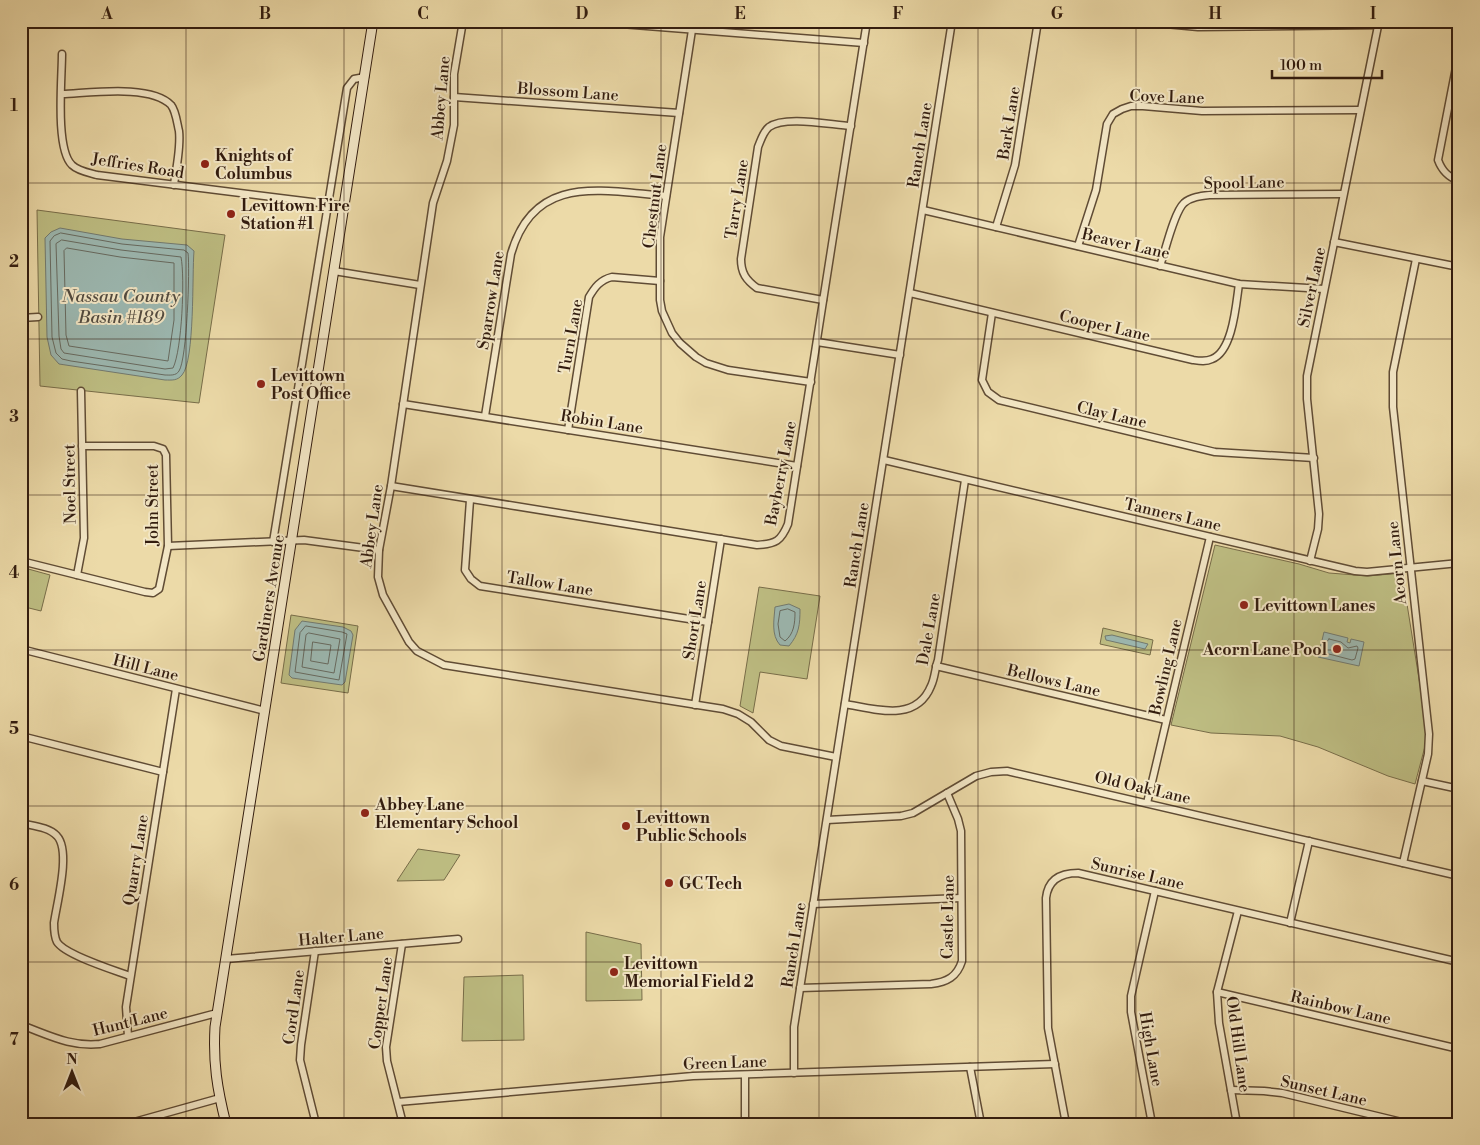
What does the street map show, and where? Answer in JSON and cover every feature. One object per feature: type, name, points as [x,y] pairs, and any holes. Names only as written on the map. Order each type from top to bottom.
[{"type":"main road","name":"Gardiners Avenue","points":[[226,1124],[214,1057],[215,1026],[373,21]]},
{"type":"street","name":"Abbey Lane","points":[[462,21],[454,74],[454,125],[447,161],[433,203],[391,486],[379,550],[378,577],[383,595],[409,642],[417,650],[444,665],[723,709],[738,714],[751,722],[769,740],[781,746],[836,757]]},
{"type":"street","points":[[583,21],[864,43]]},
{"type":"street","name":"Bayberry Lane","points":[[391,486],[758,545],[770,545],[784,535],[788,524],[868,21]]},
{"type":"street","name":"Ranch Lane","points":[[794,1073],[794,1027],[952,21]]},
{"type":"street","name":"Bark Lane","points":[[996,227],[1015,165],[1038,21]]},
{"type":"street","points":[[1133,21],[1198,27],[1378,23]]},
{"type":"street","name":"Silver Lane","points":[[1310,561],[1318,529],[1319,514],[1307,399],[1307,376],[1378,23]]},
{"type":"street","name":"Chestnut Lane","points":[[692,30],[660,237],[660,300],[667,323],[680,344],[706,363],[728,370],[811,382]]},
{"type":"street","points":[[1459,52],[1438,160],[1446,174],[1459,181]]},
{"type":"street","name":"Jeffries Road","points":[[62,54],[62,142],[66,157],[70,164],[76,168],[98,175],[344,206]]},
{"type":"street","name":"Gardiners Avenue","points":[[273,542],[347,88],[354,79],[364,77]]},
{"type":"street","points":[[62,94],[140,91],[153,94],[165,100],[172,107],[179,133],[174,185]]},
{"type":"street","name":"Blossom Lane","points":[[454,97],[679,113]]},
{"type":"street","name":"Cove Lane","points":[[1078,246],[1096,190],[1107,124],[1114,114],[1122,109],[1131,106],[1143,106],[1202,111],[1360,110]]},
{"type":"street","name":"Tarry Lane","points":[[824,300],[757,288],[748,282],[742,272],[741,259],[755,166],[762,136],[772,126],[781,122],[851,126]]},
{"type":"street","name":"Sparrow Lane","points":[[485,416],[511,254],[518,233],[528,218],[547,202],[575,191],[666,196]]},
{"type":"street","name":"Spool Lane","points":[[1160,266],[1178,212],[1184,203],[1194,198],[1210,195],[1344,194]]},
{"type":"street","name":"Beaver Lane","points":[[923,210],[1239,284],[1324,288]]},
{"type":"street","points":[[1334,242],[1459,267]]},
{"type":"street","name":"Acorn Lane","points":[[1403,863],[1428,754],[1429,734],[1392,384],[1416,259]]},
{"type":"street","points":[[334,272],[420,285]]},
{"type":"street","name":"Turn Lane","points":[[568,430],[590,297],[593,290],[605,279],[612,277],[660,280]]},
{"type":"street","name":"Cooper Lane","points":[[910,293],[1193,360],[1205,361],[1220,355],[1226,345],[1239,284]]},
{"type":"street","name":"Clay Lane","points":[[992,313],[982,380],[988,392],[999,400],[1215,452],[1314,458]]},
{"type":"street","points":[[21,318],[38,318]]},
{"type":"street","points":[[817,342],[900,355]]},
{"type":"street","name":"Noel Street","points":[[77,575],[84,538],[81,391]]},
{"type":"street","name":"Robin Lane","points":[[402,404],[797,466]]},
{"type":"street","name":"John Street","points":[[77,575],[153,593],[159,589],[168,546],[167,464],[166,454],[163,450],[160,447],[143,446],[82,446]]},
{"type":"street","name":"Tanners Lane","points":[[884,460],[1355,570],[1368,572],[1459,563]]},
{"type":"street","name":"Dale Lane","points":[[845,704],[890,711],[908,709],[919,702],[928,692],[936,666],[966,480]]},
{"type":"street","name":"Tallow Lane","points":[[470,500],[465,570],[471,579],[480,586],[708,622]]},
{"type":"street","name":"Bowling Lane","points":[[1147,802],[1210,537]]},
{"type":"street","name":"Short Lane","points":[[695,705],[721,539]]},
{"type":"street","points":[[168,546],[304,540],[379,550]]},
{"type":"street","points":[[21,561],[77,575]]},
{"type":"street","name":"Hill Lane","points":[[21,649],[265,711]]},
{"type":"street","name":"Bellows Lane","points":[[936,666],[1166,720]]},
{"type":"street","name":"Quarry Lane","points":[[128,1036],[126,1007],[130,976],[176,689]]},
{"type":"street","points":[[21,736],[163,772]]},
{"type":"street","name":"Old Oak Lane","points":[[827,820],[901,816],[921,809],[976,776],[991,772],[1008,771],[1459,876]]},
{"type":"street","points":[[1422,781],[1459,789]]},
{"type":"street","name":"Castle Lane","points":[[800,988],[932,984],[948,981],[956,974],[962,961],[961,831],[947,793]]},
{"type":"street","points":[[21,823],[50,831],[57,836],[63,846],[64,862],[54,923],[54,932],[61,947],[130,976]]},
{"type":"street","points":[[1290,923],[1309,841]]},
{"type":"street","name":"Sunrise Lane","points":[[1066,1124],[1046,1008],[1046,898],[1049,885],[1061,875],[1078,873],[1459,962]]},
{"type":"street","name":"High Lane","points":[[1152,1124],[1131,1012],[1131,996],[1155,891]]},
{"type":"street","points":[[813,904],[962,898]]},
{"type":"street","name":"Old Hill Lane","points":[[1237,1124],[1218,1023],[1217,992],[1238,910]]},
{"type":"street","name":"Halter Lane","points":[[226,959],[458,939]]},
{"type":"street","name":"Copper Lane","points":[[402,944],[386,1047],[387,1060],[403,1124]]},
{"type":"street","name":"Cord Lane","points":[[315,952],[300,1045],[300,1060],[316,1124]]},
{"type":"street","name":"Rainbow Lane","points":[[1217,992],[1459,1049]]},
{"type":"street","name":"Hunt Lane","points":[[21,1025],[78,1045],[100,1044],[217,1013]]},
{"type":"street","name":"Green Lane","points":[[398,1102],[693,1076],[1055,1064]]},
{"type":"street","points":[[970,1067],[980,1124]]},
{"type":"street","points":[[745,1075],[745,1124]]},
{"type":"street","name":"Sunset Lane","points":[[1231,1090],[1282,1093],[1410,1124]]},
{"type":"street","points":[[127,1124],[143,1122],[220,1098]]},
{"type":"green space","name":"Nassau County Basin #189","points":[[37,210],[225,235],[199,403],[40,386]]},
{"type":"green space","points":[[1215,545],[1299,564],[1329,573],[1368,576],[1402,573],[1428,735],[1415,784],[1388,776],[1318,747],[1280,736],[1211,733],[1171,725]]},
{"type":"green space","points":[[21,567],[50,575],[41,611],[21,606]]},
{"type":"green space","points":[[759,587],[820,596],[807,679],[760,672],[753,713],[740,706]]},
{"type":"green space","points":[[291,615],[358,626],[348,693],[281,683]]},
{"type":"green space","points":[[1103,628],[1153,640],[1150,655],[1100,644]]},
{"type":"green space","points":[[418,849],[460,855],[444,880],[397,881]]},
{"type":"green space","name":"Levittown Memorial Field 2","points":[[586,932],[641,944],[642,1000],[586,1001]]},
{"type":"green space","points":[[523,975],[524,1040],[462,1041],[464,977]]},
{"type":"water","name":"Nassau County Basin #189","points":[[60,228],[122,239],[187,245],[194,251],[191,336],[186,367],[180,377],[174,380],[165,380],[59,364],[51,355],[47,337],[45,238],[51,232]]},
{"type":"water","points":[[789,604],[800,609],[800,620],[795,637],[789,646],[780,645],[775,637],[774,627],[775,607]]},
{"type":"water","points":[[302,621],[343,627],[351,631],[353,635],[345,682],[342,685],[292,678],[289,675],[295,630]]},
{"type":"water","name":"Acorn Lane Pool","points":[[1324,632],[1348,638],[1347,642],[1350,643],[1351,639],[1364,642],[1359,666],[1318,657]]},
{"type":"water","points":[[1112,635],[1148,644],[1145,649],[1106,640],[1105,636]]},
{"type":"place","name":"Knights of Columbus","points":[[205,164]]},
{"type":"place","name":"Levittown Fire Station #1","points":[[231,214]]},
{"type":"place","name":"Levittown Post Office","points":[[261,384]]},
{"type":"place","name":"Levittown Lanes","points":[[1244,605]]},
{"type":"place","name":"Acorn Lane Pool","points":[[1337,649]]},
{"type":"place","name":"Abbey Lane Elementary School","points":[[365,813]]},
{"type":"place","name":"Levittown Public Schools","points":[[626,826]]},
{"type":"place","name":"GC Tech","points":[[669,883]]},
{"type":"place","name":"Levittown Memorial Field 2","points":[[614,972]]}]
